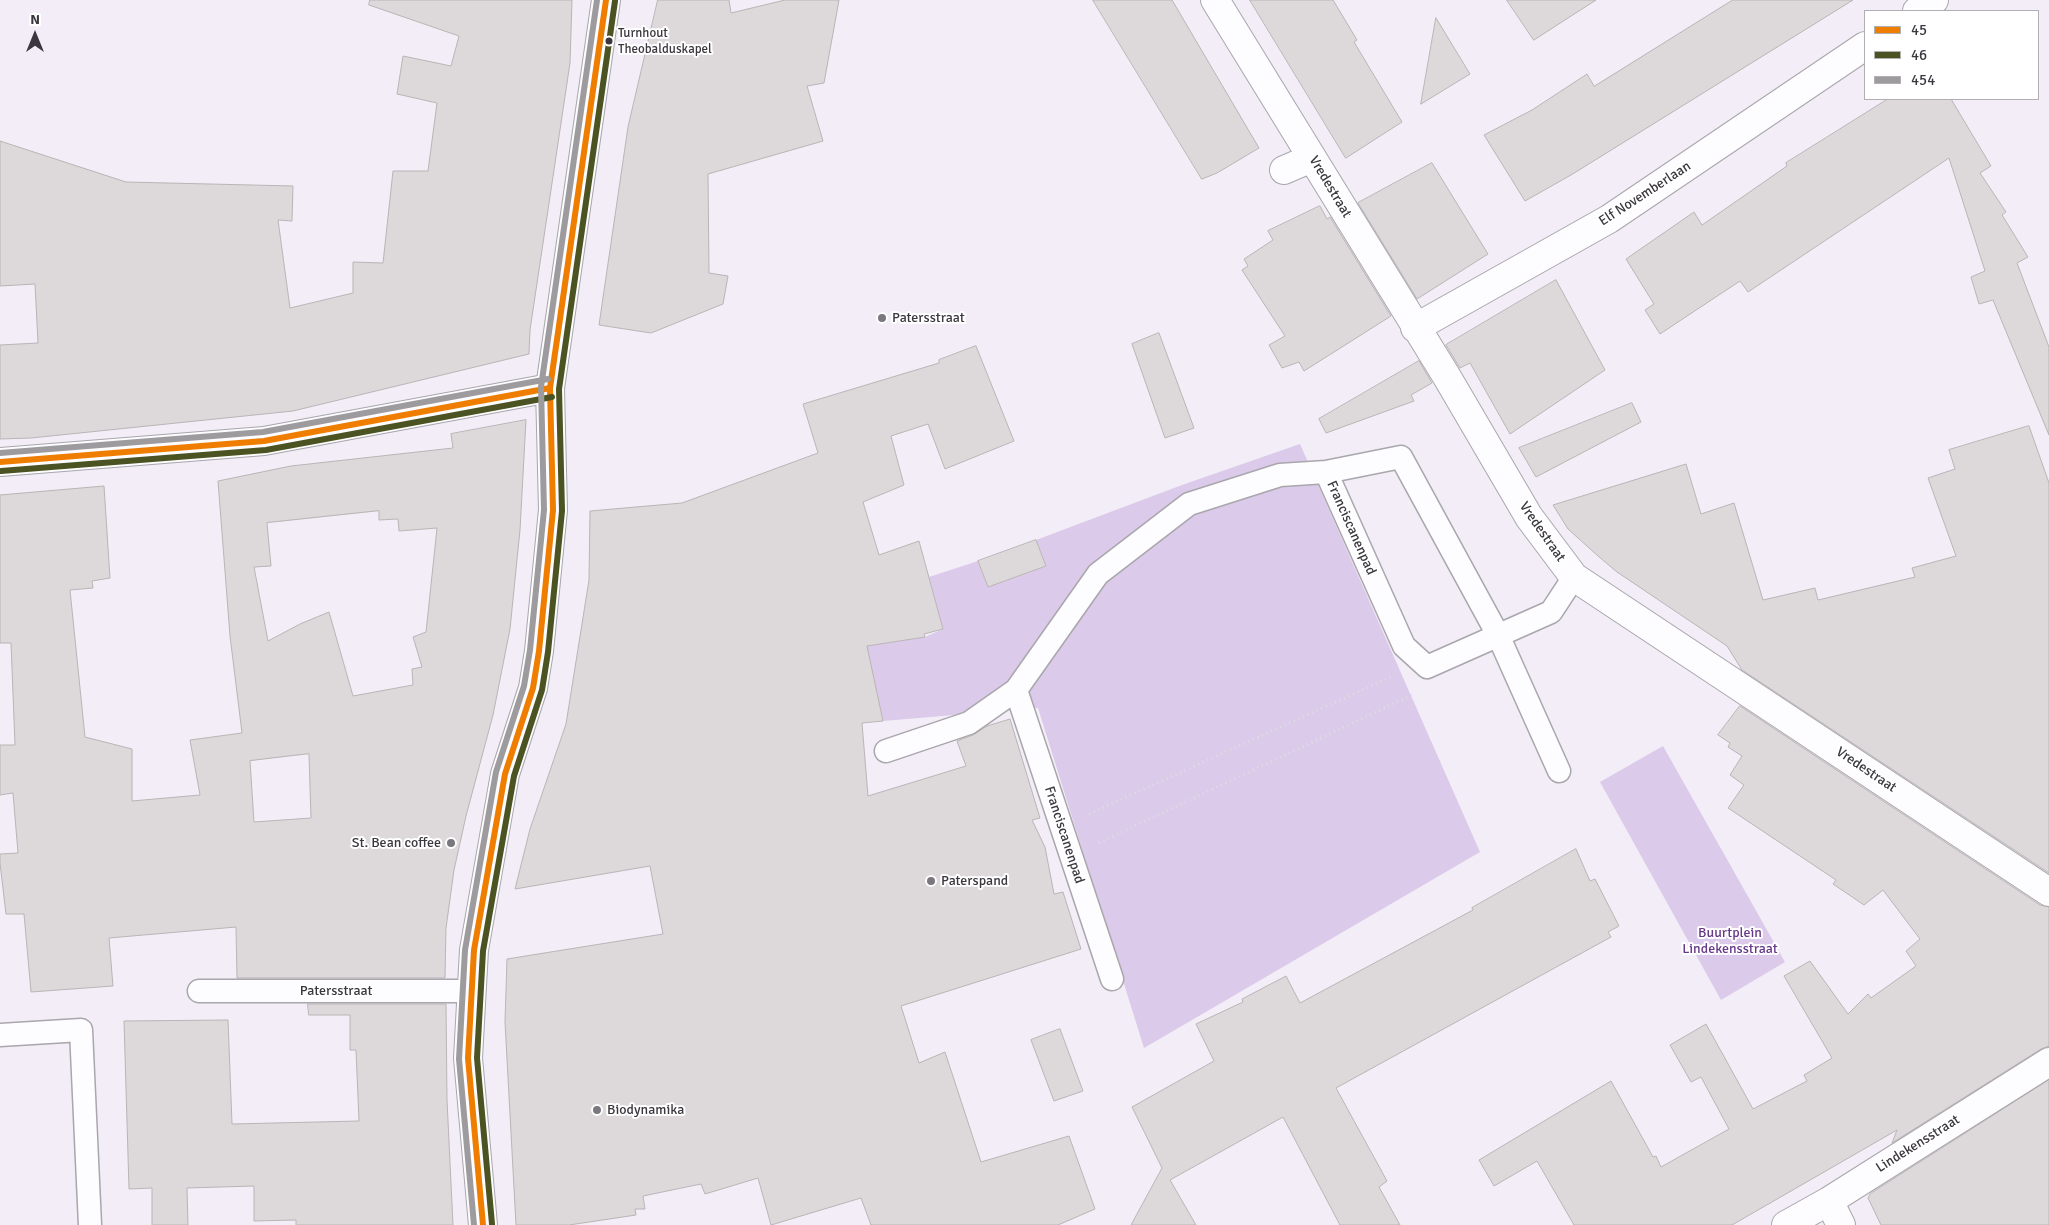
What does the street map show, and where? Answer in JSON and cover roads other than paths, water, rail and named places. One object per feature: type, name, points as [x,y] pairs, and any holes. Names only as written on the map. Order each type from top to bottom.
[{"type":"street","points":[[483,1225],[468,1058],[474,950],[505,774],[533,688],[539,651],[553,510],[550,388],[606,0]]},
{"type":"street","name":"Vredestraat","points":[[1215,0],[1529,517],[1574,577],[2049,892]]},
{"type":"street","points":[[1919,10],[1934,0]]},
{"type":"street","name":"Elf Novemberlaan","points":[[1415,328],[1609,219],[1864,47]]},
{"type":"street","points":[[1284,170],[1312,158]]},
{"type":"street","points":[[0,462],[264,441],[550,388]]},
{"type":"street","name":"Lindekensstraat","points":[[1786,1225],[2049,1062]]},
{"type":"street","points":[[1829,1200],[1841,1225]]},
{"type":"lane","points":[[1326,472],[1401,457],[1498,635],[1559,771]]},
{"type":"lane","name":"Franciscanenpad","points":[[886,752],[969,723],[1016,690],[1098,574],[1189,504],[1280,475],[1326,472],[1404,646],[1427,667],[1498,635]]},
{"type":"lane","points":[[1498,635],[1551,612],[1574,577]]},
{"type":"lane","name":"Franciscanenpad","points":[[1016,690],[1112,979]]},
{"type":"lane","name":"Patersstraat","points":[[199,991],[473,990]]},
{"type":"lane","points":[[0,1035],[81,1030],[90,1225]]},
{"type":"place","name":"Turnhout Theobalduskapel","points":[[609,41]]},
{"type":"place","name":"Patersstraat","points":[[882,318]]},
{"type":"place","name":"St. Bean coffee","points":[[451,843]]},
{"type":"place","name":"Paterspand","points":[[931,881]]},
{"type":"place","name":"Biodynamika","points":[[597,1110]]},
{"type":"park label","name":"Buurtplein Lindekensstraat","points":[[1730,942]]}]
